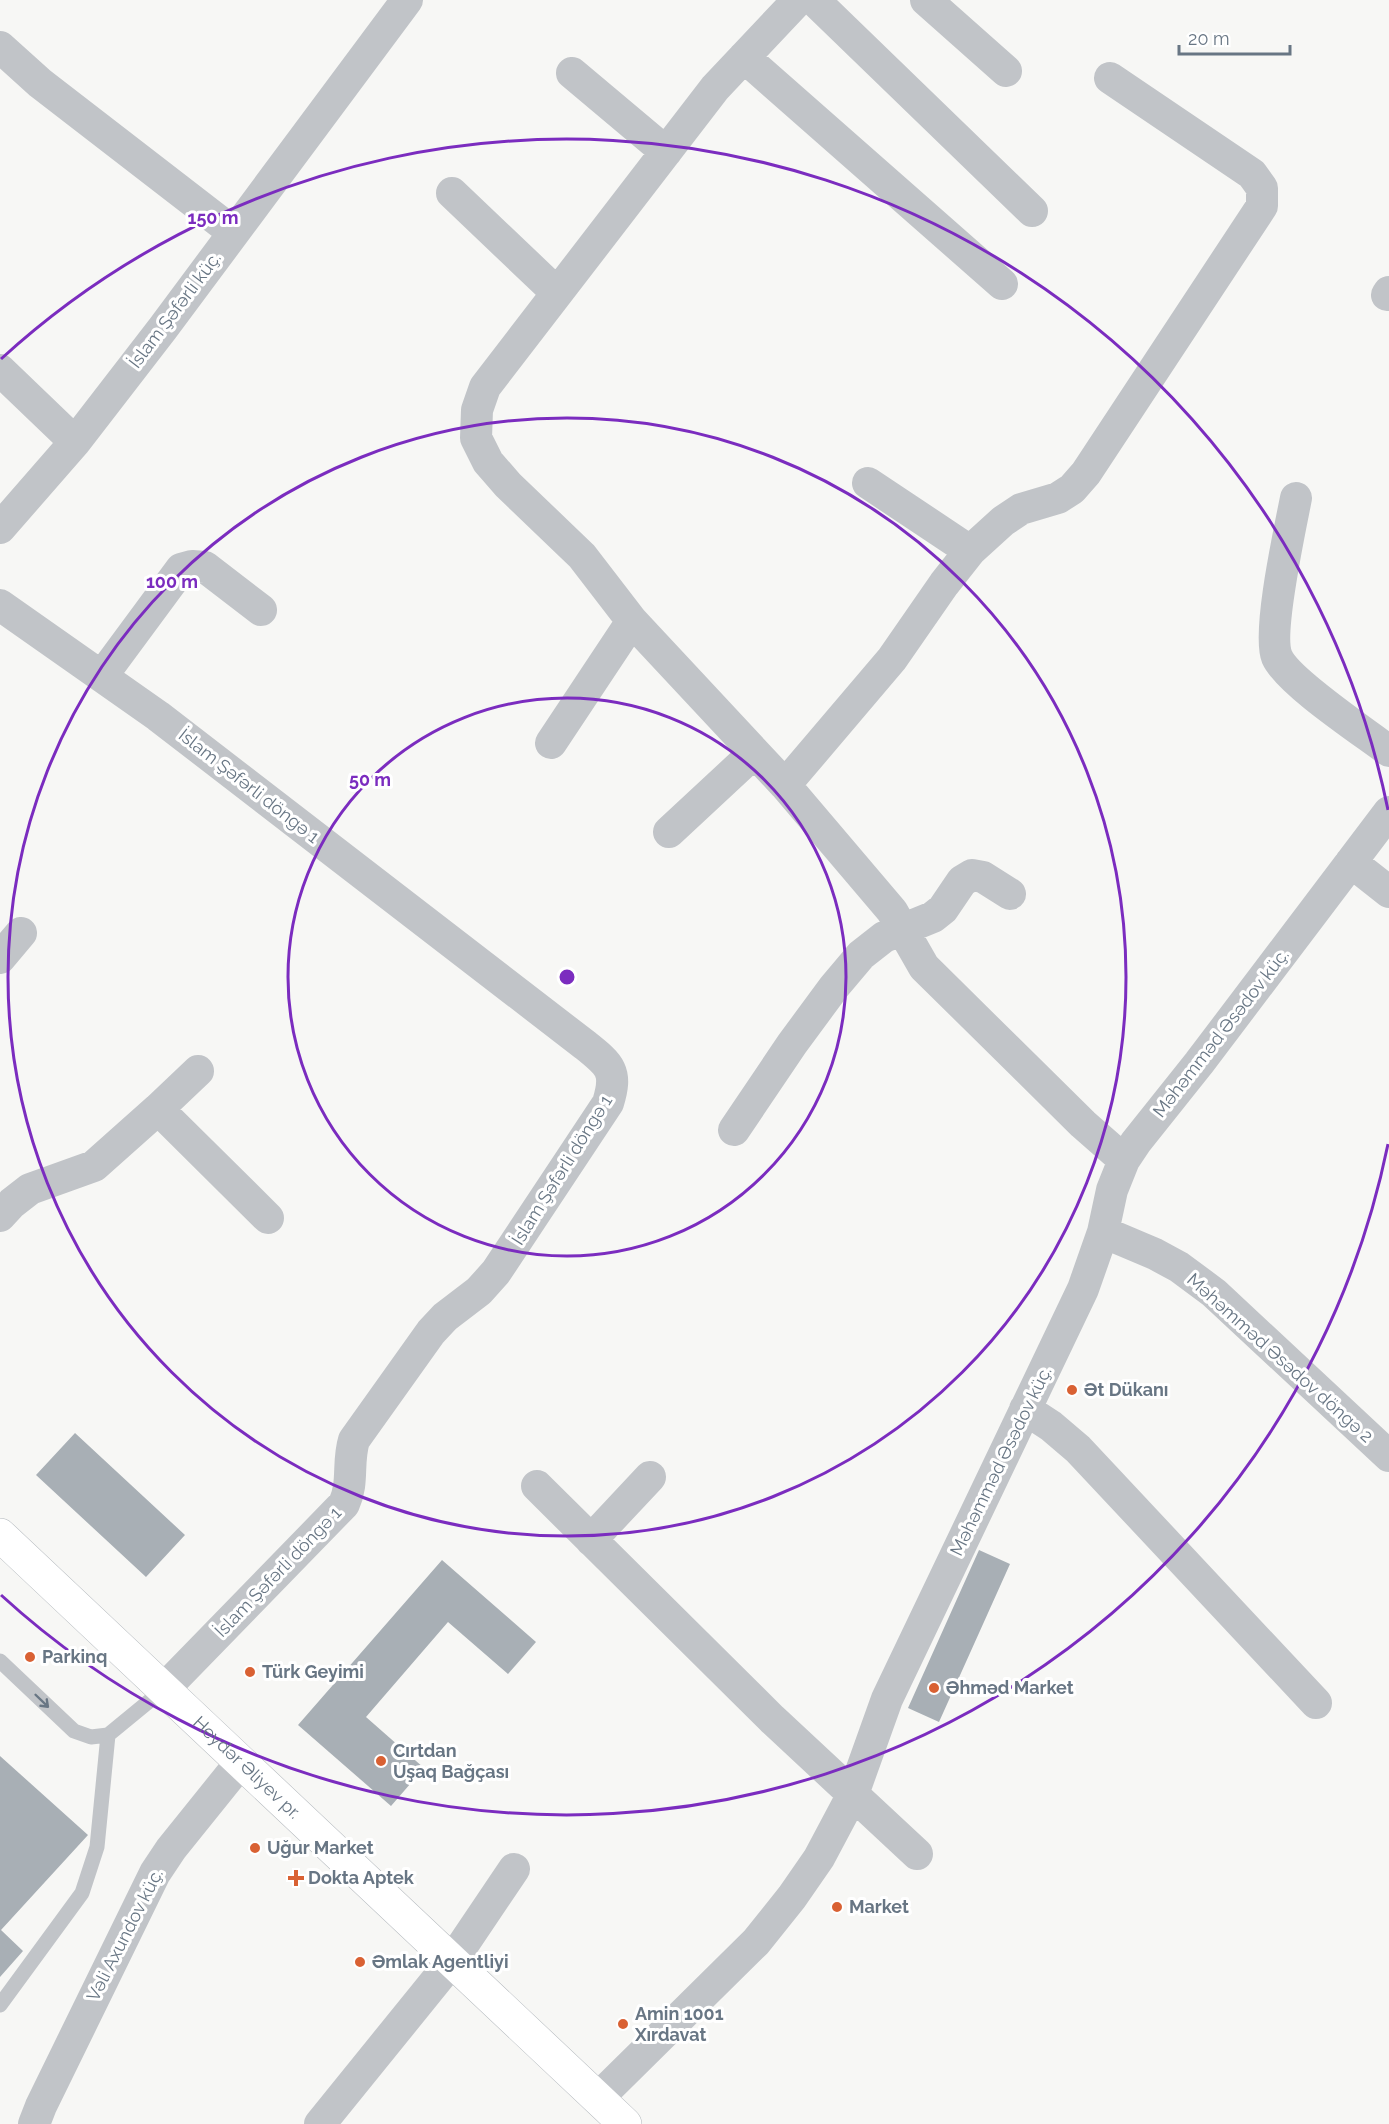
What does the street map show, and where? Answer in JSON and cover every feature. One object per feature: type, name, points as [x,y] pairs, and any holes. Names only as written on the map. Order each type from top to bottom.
[{"type":"main road","name":"Heydər Əliyev pr.","points":[[0,1535],[625,2124]]},
{"type":"street","name":"İslam Şəfərli küç.","points":[[0,528],[75,442],[164,328],[407,0]]},
{"type":"street","points":[[798,0],[715,88],[485,387],[477,410],[476,438],[488,462],[508,485],[582,556],[632,621],[784,785],[876,890],[892,911],[913,950],[934,977],[1083,1124],[1125,1160]]},
{"type":"street","points":[[814,0],[1032,211]]},
{"type":"street","points":[[926,0],[1006,71]]},
{"type":"street","points":[[0,46],[48,89],[233,232]]},
{"type":"street","points":[[744,57],[1002,284]]},
{"type":"street","points":[[572,73],[666,152]]},
{"type":"street","points":[[784,785],[892,659],[970,551],[1003,520],[1021,509],[1058,498],[1072,489],[1086,473],[1262,206],[1262,188],[1252,174],[1110,78]]},
{"type":"street","points":[[452,193],[557,293]]},
{"type":"street","points":[[0,370],[75,442]]},
{"type":"street","points":[[868,483],[970,551]]},
{"type":"street","points":[[1296,498],[1274,627],[1276,656],[1291,676],[1389,751]]},
{"type":"street","points":[[102,676],[181,569],[192,566],[205,567],[261,610]]},
{"type":"street","name":"İslam Şəfərli döngə 1","points":[[0,605],[158,716],[585,1045],[606,1062],[612,1073],[613,1086],[608,1103],[496,1272],[479,1291],[445,1317],[431,1332],[354,1440],[350,1460],[351,1482],[344,1504],[164,1689]]},
{"type":"street","points":[[551,743],[632,621]]},
{"type":"street","points":[[669,832],[754,753]]},
{"type":"street","name":"Məhəmməd Əsədov küç.","points":[[598,2098],[756,1942],[792,1897],[819,1858],[853,1794],[887,1700],[1083,1289],[1103,1232],[1112,1190],[1125,1160],[1136,1142],[1199,1064],[1389,812]]},
{"type":"street","points":[[1351,862],[1389,892]]},
{"type":"street","points":[[734,1130],[792,1044],[861,955],[884,937],[933,917],[943,909],[962,881],[972,875],[983,877],[1010,894]]},
{"type":"street","points":[[0,958],[21,933]]},
{"type":"street","points":[[0,1216],[30,1189],[94,1166],[198,1071]]},
{"type":"street","points":[[158,1109],[268,1218]]},
{"type":"street","name":"Məhəmməd Əsədov döngə 2","points":[[1103,1232],[1179,1267],[1214,1293],[1389,1456]]},
{"type":"street","points":[[1025,1409],[1051,1426],[1078,1449],[1316,1703]]},
{"type":"street","points":[[591,1540],[650,1477]]},
{"type":"street","points":[[537,1486],[772,1719],[917,1854]]},
{"type":"street","name":"Vəli Axundov küç.","points":[[34,2124],[40,2106],[155,1873],[171,1849],[241,1762]]},
{"type":"street","points":[[320,2124],[452,1961],[514,1869]]},
{"type":"lane","points":[[0,1661],[74,1731],[91,1737],[108,1735],[164,1689]]},
{"type":"lane","points":[[0,2005],[82,1893],[97,1847],[108,1735]]},
{"type":"building","points":[[75,1433],[185,1535],[146,1577],[36,1475]]},
{"type":"building","points":[[979,1550],[1010,1564],[939,1722],[908,1708]]},
{"type":"building","points":[[442,1560],[536,1642],[508,1674],[448,1622],[366,1717],[424,1768],[391,1806],[298,1725]]},
{"type":"building","points":[[0,1756],[88,1835],[1,1930],[23,1951],[0,1977]]},
{"type":"place","name":"Ət Dükanı","points":[[1072,1390]]},
{"type":"place","name":"Parkinq","points":[[30,1657]]},
{"type":"place","name":"Türk Geyimi","points":[[250,1672]]},
{"type":"place","name":"Əhməd Market","points":[[934,1688]]},
{"type":"place","name":"Cırtdan Uşaq Bağçası","points":[[381,1761]]},
{"type":"place","name":"Uğur Market","points":[[255,1848]]},
{"type":"place","name":"Dokta Aptek","points":[[296,1878]]},
{"type":"place","name":"Market","points":[[837,1907]]},
{"type":"place","name":"Əmlak Agentliyi","points":[[360,1962]]},
{"type":"place","name":"Amin 1001 Xırdavat","points":[[623,2024]]}]
